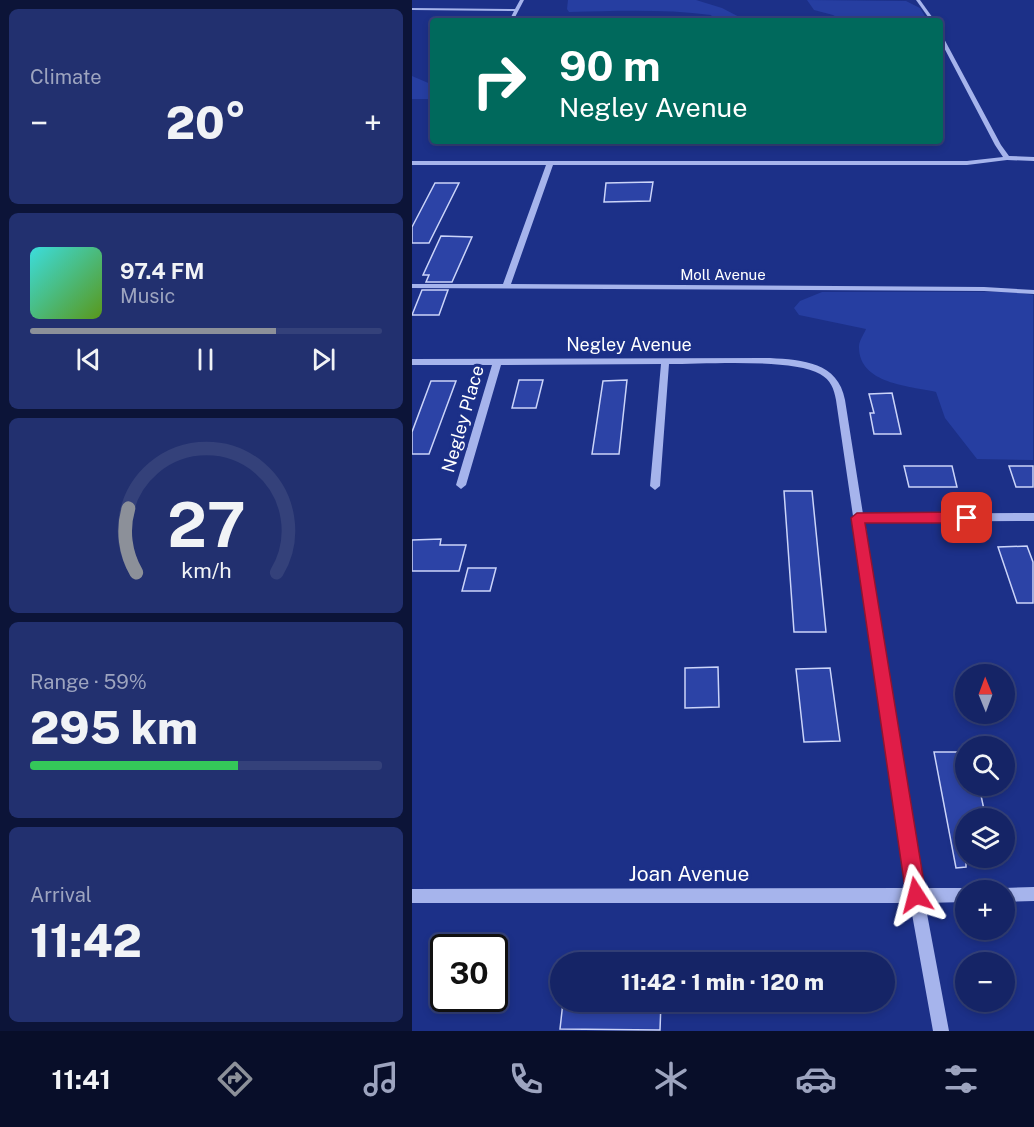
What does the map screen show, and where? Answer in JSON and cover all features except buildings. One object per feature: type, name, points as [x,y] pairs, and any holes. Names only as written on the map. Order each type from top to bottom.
[{"type":"street","points":[[513,18],[522,0]]},
{"type":"street","points":[[918,0],[931,18]]},
{"type":"street","points":[[412,9],[517,10]]},
{"type":"street","points":[[943,40],[1007,159]]},
{"type":"street","points":[[412,163],[967,163],[1033,159]]},
{"type":"street","points":[[508,285],[550,163]]},
{"type":"street","name":"Moll Avenue","points":[[412,286],[984,289],[1033,292]]},
{"type":"street","name":"Negley Avenue","points":[[412,362],[761,361],[802,363],[832,378],[838,386],[857,518]]},
{"type":"street","name":"Negley Place","points":[[461,485],[498,362]]},
{"type":"street","points":[[655,486],[665,363]]},
{"type":"street","points":[[940,1031],[916,895],[857,518],[1033,517]]},
{"type":"street","points":[[1015,895],[1033,894]]},
{"type":"street","name":"Joan Avenue","points":[[412,896],[955,895]]},
{"type":"shaded area","points":[[568,0],[696,0],[722,8],[741,18],[713,18],[711,15],[676,12],[569,12]]},
{"type":"shaded area","points":[[807,0],[906,1],[920,8],[926,18],[838,18],[814,10]]},
{"type":"shaded area","points":[[412,76],[430,84],[430,99],[412,99]]},
{"type":"shaded area","points":[[822,292],[1013,292],[1033,295],[1033,460],[977,459],[945,418],[936,392],[887,381],[876,376],[867,368],[861,359],[859,346],[866,329],[799,315],[794,308],[800,301]]},
{"type":"route","points":[[916,895],[857,518],[967,518]]}]
